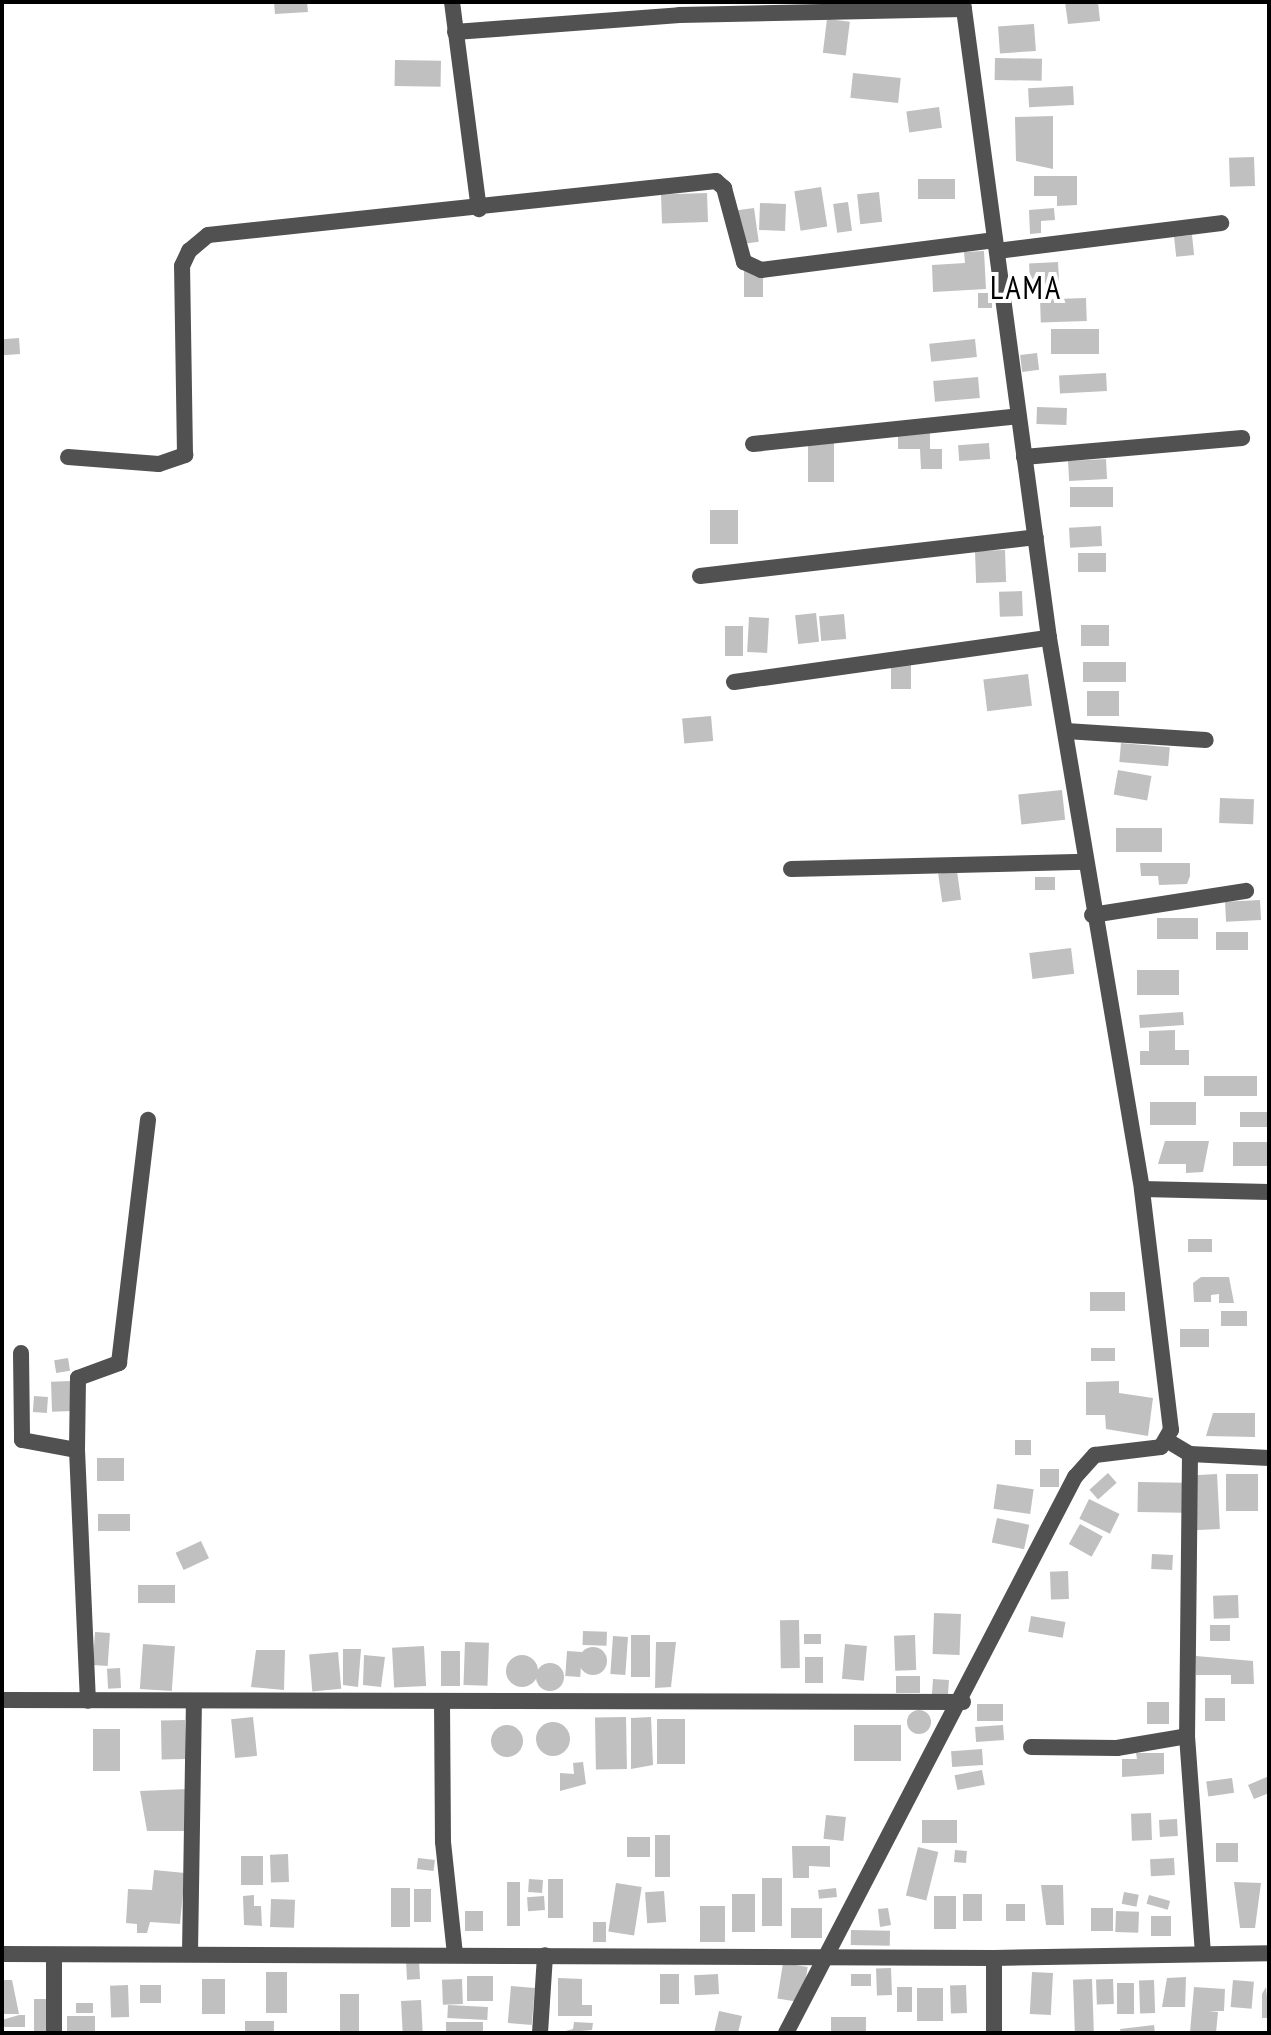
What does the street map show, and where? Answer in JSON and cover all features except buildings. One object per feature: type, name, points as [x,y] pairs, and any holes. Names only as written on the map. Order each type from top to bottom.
[{"type":"street","points":[[452,2],[479,209]]},
{"type":"street","points":[[455,32],[679,15],[964,6],[1049,638],[1066,731],[1092,915],[1142,1189],[1168,1441]]},
{"type":"street","points":[[68,457],[159,464],[185,455],[182,266],[189,251],[208,235],[479,209],[716,181],[724,188],[744,262],[761,270],[1221,223]]},
{"type":"street","points":[[753,444],[1019,416]]},
{"type":"street","points":[[1024,457],[1242,438]]},
{"type":"street","points":[[700,576],[1036,537]]},
{"type":"street","points":[[734,682],[1049,638]]},
{"type":"street","points":[[1066,731],[1206,740]]},
{"type":"street","points":[[791,869],[1085,862]]},
{"type":"street","points":[[1092,915],[1246,891]]},
{"type":"street","points":[[88,1701],[77,1450],[78,1378],[119,1363],[148,1120]]},
{"type":"street","points":[[1142,1189],[1269,1192]]},
{"type":"street","points":[[21,1353],[22,1440],[77,1450]]},
{"type":"street","points":[[786,2033],[963,1702],[1086,1461],[1168,1441],[1190,1454],[1269,1458]]},
{"type":"street","points":[[1190,1454],[1187,1736],[1203,1952]]},
{"type":"street","points":[[2,1700],[963,1702]]},
{"type":"street","points":[[190,1953],[194,1701]]},
{"type":"street","points":[[442,1701],[443,1842],[455,1954]]},
{"type":"street","points":[[1031,1747],[1117,1748],[1187,1736]]},
{"type":"street","points":[[2,1954],[994,1958],[1269,1953]]},
{"type":"street","points":[[54,1955],[54,2033]]},
{"type":"street","points":[[540,2033],[545,1955]]},
{"type":"street","points":[[994,1958],[994,2033]]},
{"type":"district","name":"LAMA","points":[[1026,287]]}]
